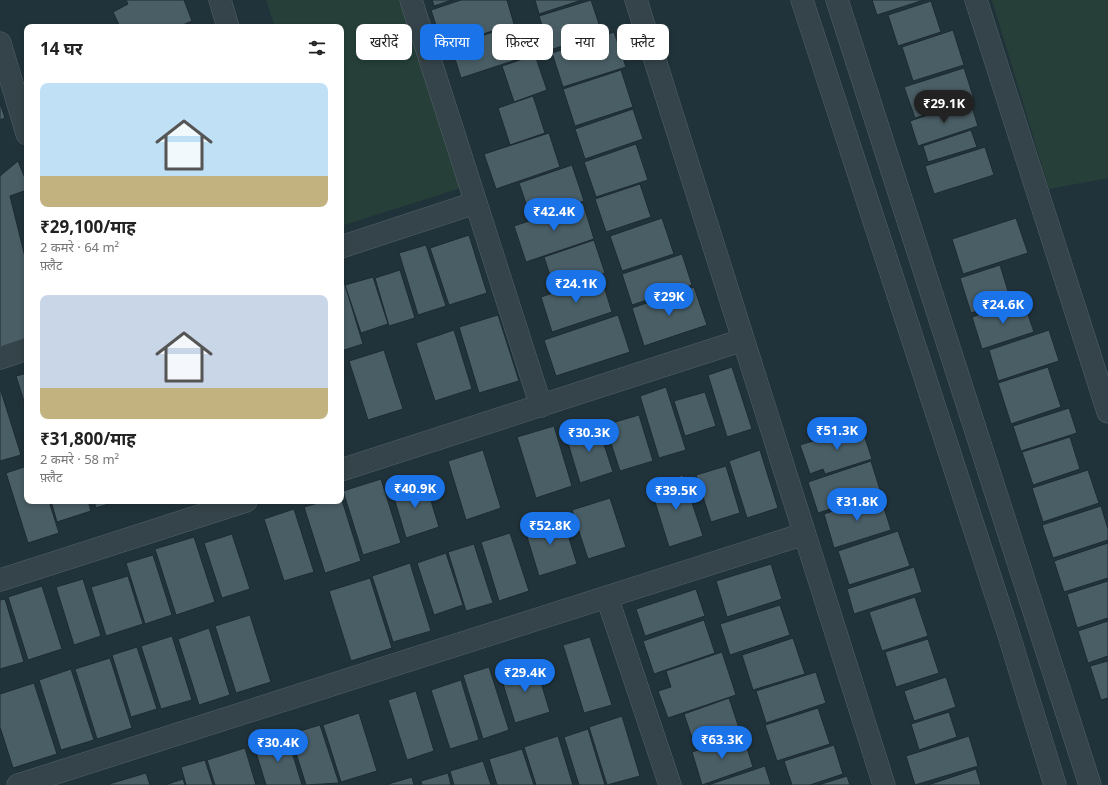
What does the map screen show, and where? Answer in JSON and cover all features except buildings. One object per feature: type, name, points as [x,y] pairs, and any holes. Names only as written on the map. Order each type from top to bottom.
[{"type":"street","points":[[220,0],[227,24]]},
{"type":"street","points":[[411,0],[541,406]]},
{"type":"street","points":[[636,0],[884,785]]},
{"type":"street","points":[[802,0],[1008,632],[1055,785]]},
{"type":"street","points":[[837,0],[1090,785]]},
{"type":"street","points":[[976,0],[1103,382],[1108,412]]},
{"type":"street","points":[[0,43],[24,124]]},
{"type":"street","points":[[344,246],[475,203]]},
{"type":"street","points":[[344,469],[743,340]]},
{"type":"street","points":[[0,358],[24,350]]},
{"type":"street","points":[[0,580],[237,504]]},
{"type":"street","points":[[18,785],[804,534]]},
{"type":"street","points":[[607,597],[670,785]]},
{"type":"green space","points":[[266,0],[404,0],[412,24],[356,24],[356,60],[412,60],[412,25],[420,50],[420,60],[423,60],[464,187],[344,225],[344,24],[274,24]]},
{"type":"green space","points":[[992,0],[1108,0],[1108,178],[1049,189]]}]
